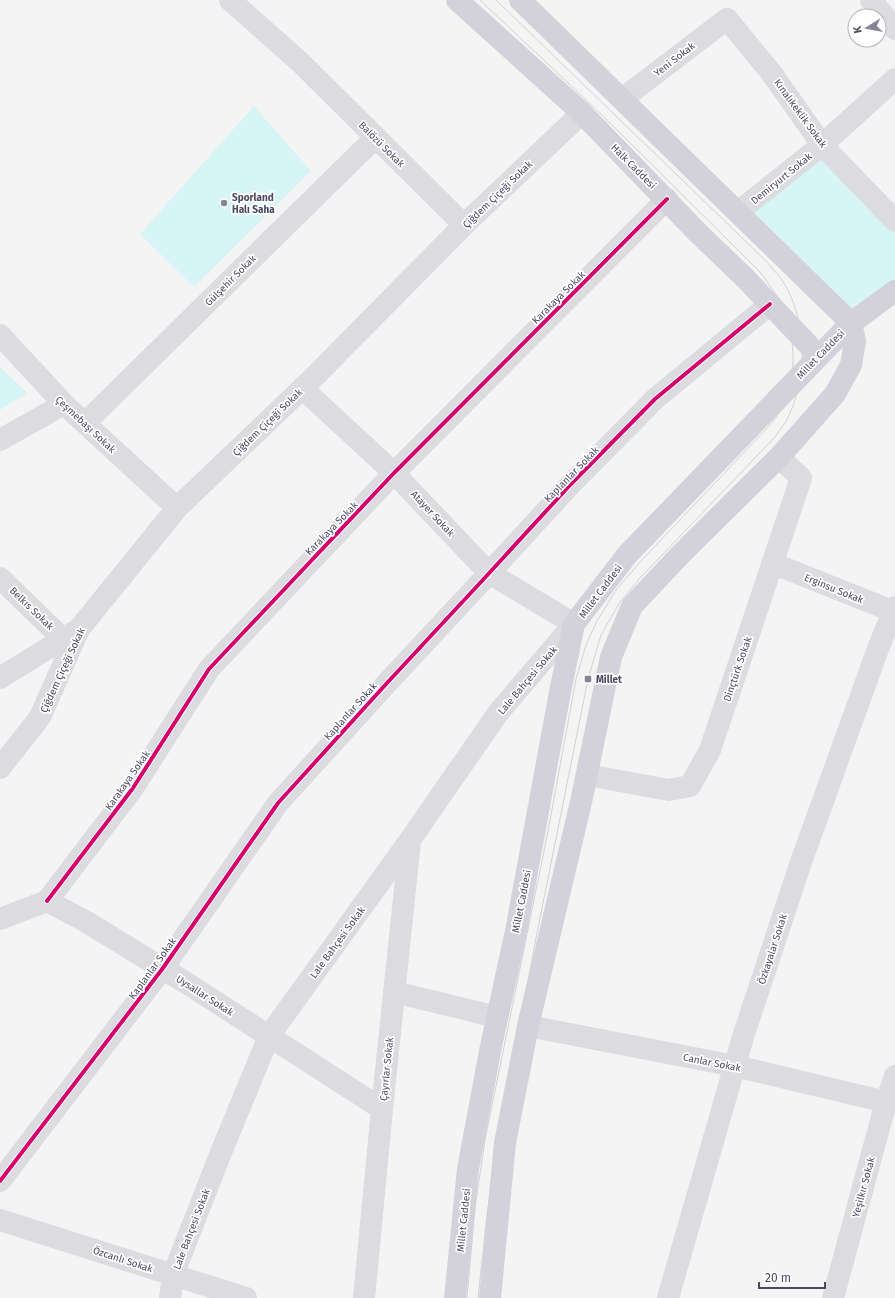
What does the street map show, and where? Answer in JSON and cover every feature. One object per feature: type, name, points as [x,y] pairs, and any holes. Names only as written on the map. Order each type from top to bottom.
[{"type":"main road","name":"Halk Caddesi","points":[[457,0],[582,113],[698,233],[745,278],[819,356]]},
{"type":"main road","points":[[520,0],[851,322],[895,291]]},
{"type":"main road","name":"Millet Caddesi","points":[[455,1298],[468,1169],[574,624],[628,554],[851,322]]},
{"type":"main road","name":"Millet Caddesi","points":[[490,1298],[505,1142],[528,1026],[587,775],[611,657],[632,606],[681,554],[779,457],[835,394],[851,365],[854,342],[851,322]]},
{"type":"street","name":"Balözü Sokak","points":[[230,0],[301,63],[464,224]]},
{"type":"street","points":[[871,0],[895,29]]},
{"type":"street","name":"Yeni Sokak","points":[[622,100],[728,9]]},
{"type":"street","name":"Kınalıkeklik Sokak","points":[[728,9],[822,144],[895,221]]},
{"type":"street","name":"Demiryurt Sokak","points":[[738,212],[822,144],[895,79]]},
{"type":"street","name":"Çiğdem Çiçeği Sokak","points":[[0,768],[40,717],[71,634],[177,508],[302,388],[464,224],[582,113]]},
{"type":"street","name":"Gülşehir Sokak","points":[[85,423],[376,137]]},
{"type":"street","name":"Karakaya Sokak","points":[[47,901],[133,788],[209,669],[394,473],[666,199]]},
{"type":"street","name":"Kaplanlar Sokak","points":[[0,1181],[163,968],[278,803],[386,682],[570,485],[655,399],[770,304]]},
{"type":"street","name":"Çeşmebaşı Sokak","points":[[0,335],[64,404],[177,508]]},
{"type":"street","name":"Atayer Sokak","points":[[302,388],[394,473],[489,573],[574,624]]},
{"type":"street","points":[[0,440],[64,404]]},
{"type":"street","name":"Dinçtürk Sokak","points":[[587,775],[669,790],[690,786],[710,750],[801,478],[779,457]]},
{"type":"street","name":"Erginsu Sokak","points":[[772,563],[894,610]]},
{"type":"street","name":"Belkıs Sokak","points":[[0,578],[71,634]]},
{"type":"street","name":"Özkayalar Sokak","points":[[668,1298],[743,1037],[801,862],[879,646],[894,610]]},
{"type":"street","name":"Lale Bahçesi Sokak","points":[[170,1298],[173,1275],[269,1036],[410,840],[498,713],[574,624]]},
{"type":"street","points":[[0,678],[71,634]]},
{"type":"street","name":"Çayırlar Sokak","points":[[364,1298],[410,840]]},
{"type":"street","points":[[0,919],[47,901]]},
{"type":"street","name":"Uysallar Sokak","points":[[47,901],[85,921],[163,968],[382,1109]]},
{"type":"street","points":[[394,992],[497,1017]]},
{"type":"street","name":"Canlar Sokak","points":[[528,1026],[735,1066],[890,1103]]},
{"type":"street","name":"Yeşilkır Sokak","points":[[833,1298],[890,1103],[895,1076]]},
{"type":"street","name":"Özcanlı Sokak","points":[[0,1220],[246,1298]]},
{"type":"shaded area","name":"Sporland Halı Saha","points":[[254,106],[311,171],[194,287],[140,234]]},
{"type":"shaded area","points":[[822,145],[895,221],[895,291],[851,323],[738,212]]},
{"type":"shaded area","points":[[0,367],[27,393],[0,410]]},
{"type":"tram line","points":[[467,1298],[475,1208],[485,1140],[547,836],[576,679],[586,645],[597,621],[616,590],[640,562],[778,415],[787,394],[793,368],[792,341],[785,315],[778,298],[761,273],[603,116],[480,0]]},
{"type":"tram line","points":[[478,1298],[487,1215],[496,1153],[537,933],[588,679],[601,635],[620,602],[642,576],[775,437],[789,416],[796,398],[802,365],[801,332],[797,316],[792,300],[779,276],[768,263],[496,0]]},
{"type":"cycle path","points":[[47,901],[133,788],[209,669],[394,473],[667,199]]},
{"type":"cycle path","points":[[0,1181],[163,968],[278,803],[570,485],[655,399],[770,304]]},
{"type":"place","name":"Sporland Halı Saha","points":[[224,203]]},
{"type":"place","name":"Millet","points":[[588,679]]}]
